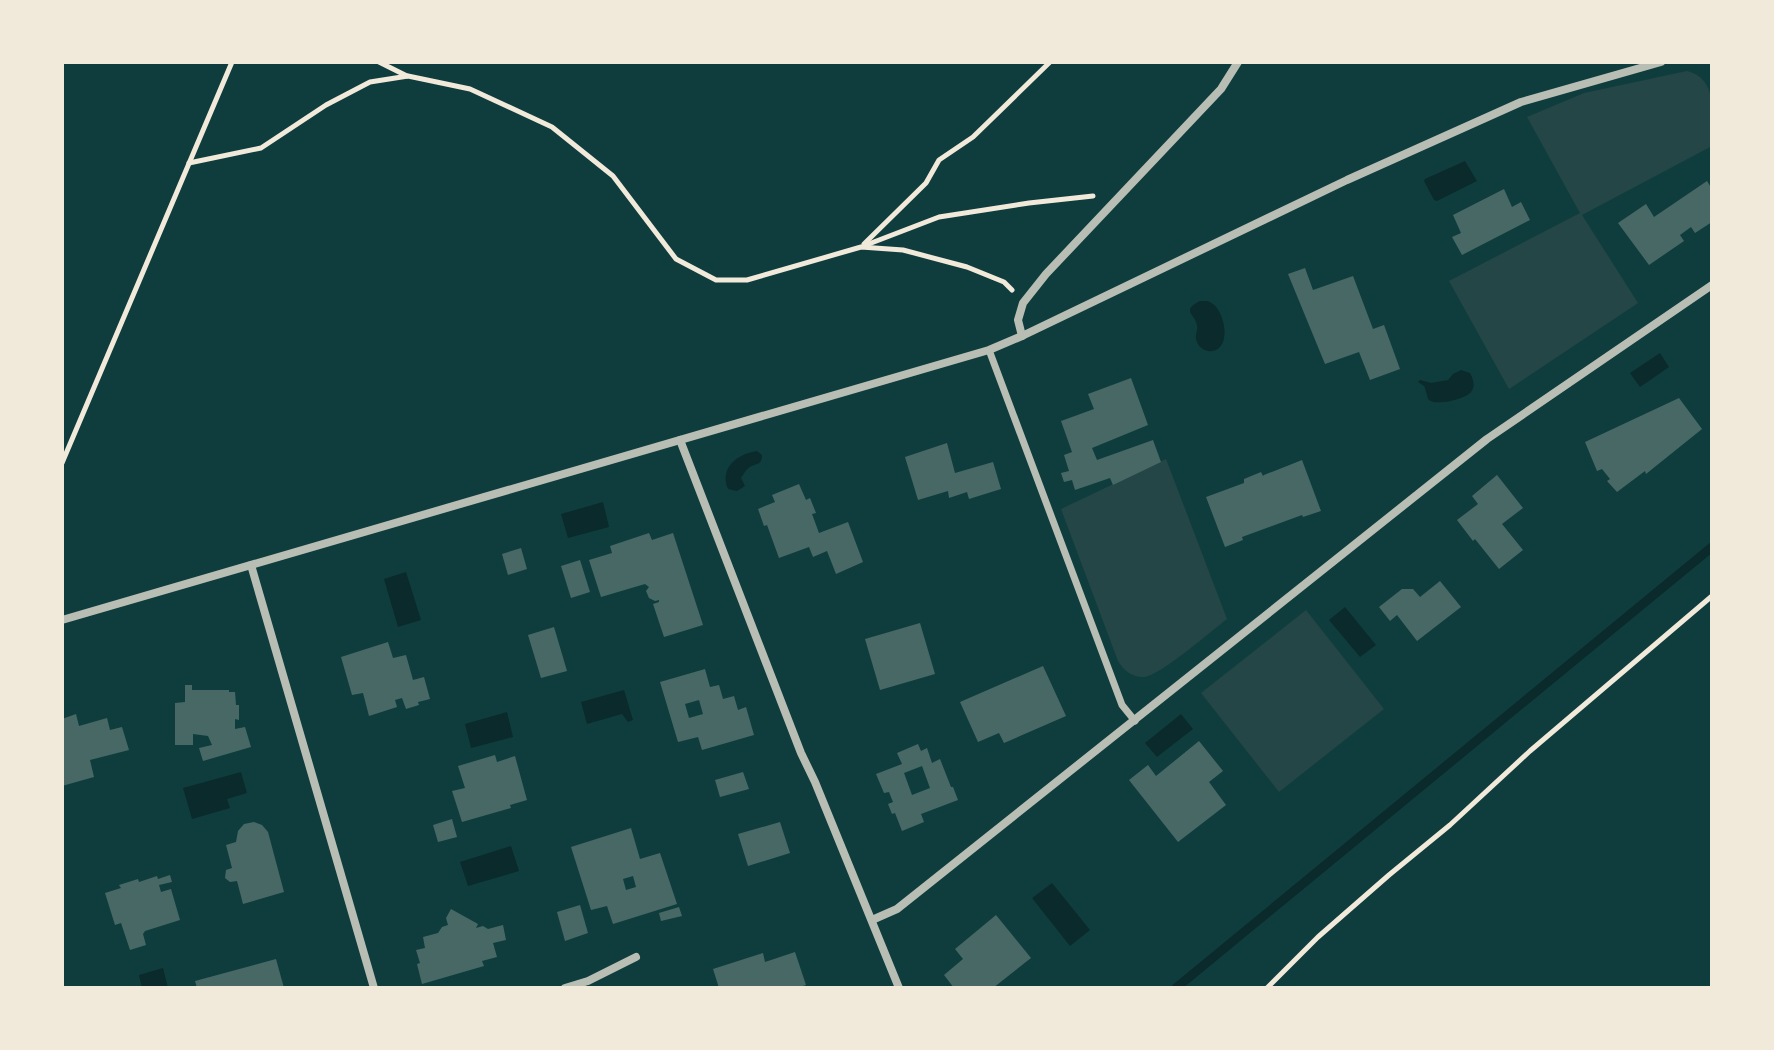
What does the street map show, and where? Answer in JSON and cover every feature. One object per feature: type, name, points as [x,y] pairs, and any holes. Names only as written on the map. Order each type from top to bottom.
[{"type":"street","points":[[1022,336],[1018,320],[1023,303],[1046,274],[1221,89],[1238,62]]},
{"type":"street","points":[[62,620],[989,350],[1347,180],[1521,102],[1661,62]]},
{"type":"street","points":[[872,920],[897,909],[1487,439],[1712,285]]},
{"type":"street","points":[[989,350],[1122,705],[1135,721]]},
{"type":"street","points":[[680,440],[801,753],[899,988]]},
{"type":"street","points":[[251,565],[374,988]]},
{"type":"street","points":[[565,988],[588,981],[636,957]]},
{"type":"path","points":[[62,463],[232,62]]},
{"type":"path","points":[[379,62],[408,76],[470,89],[552,127],[613,176],[676,259],[716,280],[747,280],[861,247],[939,217],[1125,192]]},
{"type":"path","points":[[861,247],[926,183],[939,160],[973,137],[1050,62]]},
{"type":"path","points":[[189,163],[261,148],[326,105],[370,82],[408,76]]},
{"type":"path","points":[[861,247],[903,250],[967,267],[1004,282],[1023,303]]},
{"type":"path","points":[[1267,988],[1318,937],[1712,596]]},
{"type":"shaded area","points":[[1687,71],[1698,75],[1709,91],[1713,113],[1712,146],[1582,215],[1638,303],[1509,389],[1449,281],[1580,213],[1527,117],[1584,93]]},
{"type":"shaded area","points":[[1465,161],[1477,181],[1434,200],[1425,179]]},
{"type":"shaded area","points":[[1200,301],[1213,304],[1223,320],[1223,341],[1213,351],[1203,349],[1196,339],[1197,326],[1190,310]]},
{"type":"shaded area","points":[[1660,353],[1669,367],[1640,387],[1630,373]]},
{"type":"shaded area","points":[[1461,370],[1470,373],[1473,387],[1468,395],[1457,399],[1431,401],[1424,386],[1418,382],[1448,380]]},
{"type":"shaded area","points":[[757,451],[762,455],[761,461],[749,468],[741,478],[745,486],[737,491],[728,489],[726,475],[732,463],[743,455]]},
{"type":"shaded area","points":[[1166,459],[1227,619],[1152,675],[1140,677],[1129,673],[1118,661],[1061,509]]},
{"type":"shaded area","points":[[603,502],[609,527],[568,538],[561,514]]},
{"type":"shaded area","points":[[406,572],[421,620],[398,627],[384,579]]},
{"type":"shaded area","points":[[1345,607],[1376,645],[1360,657],[1329,620]]},
{"type":"shaded area","points":[[1306,610],[1384,709],[1279,792],[1201,693]]},
{"type":"shaded area","points":[[624,690],[633,720],[628,722],[622,714],[587,724],[581,702]]},
{"type":"shaded area","points":[[507,712],[513,737],[471,748],[465,724]]},
{"type":"shaded area","points":[[1181,714],[1193,729],[1157,757],[1145,743]]},
{"type":"shaded area","points":[[241,772],[247,793],[227,799],[230,808],[192,819],[183,788]]},
{"type":"shaded area","points":[[511,846],[519,871],[468,886],[460,862]]},
{"type":"shaded area","points":[[1052,883],[1090,930],[1070,946],[1032,898]]},
{"type":"shaded area","points":[[163,968],[168,988],[142,988],[139,975]]},
{"type":"building","points":[[1707,181],[1712,189],[1712,222],[1695,233],[1691,227],[1680,235],[1684,241],[1649,265],[1618,223],[1646,204],[1654,217]]},
{"type":"building","points":[[1504,189],[1512,207],[1521,202],[1530,220],[1462,255],[1452,237],[1461,233],[1453,215]]},
{"type":"building","points":[[1305,268],[1313,290],[1353,276],[1373,329],[1384,325],[1400,369],[1370,380],[1359,352],[1325,364],[1288,274]]},
{"type":"building","points":[[1131,378],[1148,425],[1092,448],[1097,460],[1153,440],[1161,462],[1113,485],[1110,478],[1075,490],[1072,480],[1064,482],[1061,473],[1069,471],[1064,455],[1072,452],[1061,421],[1094,409],[1088,394]]},
{"type":"building","points":[[1679,398],[1702,429],[1646,474],[1645,471],[1617,492],[1602,469],[1597,471],[1585,442]]},
{"type":"building","points":[[947,443],[955,473],[993,462],[1001,489],[969,499],[967,492],[949,498],[948,491],[918,500],[905,457]]},
{"type":"building","points":[[1302,460],[1321,511],[1242,537],[1243,540],[1225,547],[1206,497],[1244,483],[1244,479],[1261,472],[1263,476]]},
{"type":"building","points":[[1497,475],[1523,508],[1502,524],[1523,550],[1499,569],[1457,520],[1478,504],[1472,496]]},
{"type":"building","points":[[799,484],[806,500],[810,498],[819,533],[848,522],[863,562],[836,574],[827,551],[813,557],[809,547],[779,558],[758,509],[775,502],[772,495]]},
{"type":"building","points":[[649,533],[652,540],[673,533],[703,625],[664,637],[653,604],[659,600],[649,598],[646,591],[649,587],[645,584],[601,597],[589,560],[612,553],[610,546]]},
{"type":"building","points":[[521,548],[527,569],[508,575],[502,554]]},
{"type":"building","points":[[580,560],[590,592],[571,598],[561,566]]},
{"type":"building","points":[[1440,581],[1461,607],[1417,641],[1397,615],[1390,621],[1379,607],[1402,589],[1413,589],[1420,597]]},
{"type":"building","points":[[920,623],[935,674],[880,690],[865,639]]},
{"type":"building","points":[[554,627],[567,671],[541,678],[528,635]]},
{"type":"building","points":[[388,642],[393,658],[406,655],[413,680],[424,677],[430,699],[406,709],[402,698],[395,700],[397,707],[369,716],[363,693],[352,695],[341,657]]},
{"type":"building","points":[[1043,666],[1066,716],[1004,743],[999,733],[978,742],[960,702]]},
{"type":"building","points":[[705,669],[710,687],[719,685],[723,699],[734,696],[738,710],[746,707],[754,735],[702,750],[698,737],[678,742],[660,682]],"holes":[[[699,700],[703,714],[689,718],[685,704]]]},
{"type":"building","points":[[185,685],[192,685],[192,690],[235,692],[239,720],[235,719],[235,729],[245,727],[251,747],[203,761],[199,748],[212,745],[208,736],[193,734],[193,745],[175,745],[175,703],[185,702]]},
{"type":"building","points":[[76,714],[79,726],[107,718],[110,730],[122,727],[129,750],[90,760],[94,777],[62,786],[62,719]]},
{"type":"building","points":[[1199,741],[1223,771],[1209,782],[1226,805],[1178,842],[1129,780],[1148,765],[1156,776]]},
{"type":"building","points":[[918,744],[921,751],[927,748],[932,763],[940,759],[958,800],[921,814],[924,822],[902,831],[888,804],[893,802],[889,792],[884,793],[876,774],[902,764],[897,753]],"holes":[[[922,766],[930,788],[912,795],[904,773]]]},
{"type":"building","points":[[495,755],[497,762],[515,756],[527,800],[510,805],[511,808],[462,822],[452,791],[465,788],[458,766]]},
{"type":"building","points":[[743,772],[749,789],[720,797],[715,780]]},
{"type":"building","points":[[452,819],[457,837],[438,842],[433,825]]},
{"type":"building","points":[[254,822],[268,832],[284,892],[243,904],[237,881],[230,882],[225,878],[226,870],[232,868],[226,845],[236,842],[238,831],[244,824]]},
{"type":"building","points":[[780,822],[790,853],[748,866],[738,834]]},
{"type":"building","points":[[631,828],[640,859],[660,853],[677,904],[613,924],[607,906],[591,910],[571,847]],"holes":[[[633,876],[636,887],[626,890],[623,879]]]},
{"type":"building","points":[[170,875],[172,882],[159,885],[161,892],[171,889],[180,920],[145,931],[146,945],[130,950],[121,923],[115,925],[105,893],[138,879],[139,882]]},
{"type":"building","points":[[580,905],[588,933],[565,941],[557,912]]},
{"type":"building","points":[[679,907],[682,916],[661,921],[659,913]]},
{"type":"building","points":[[451,909],[478,924],[476,928],[503,925],[506,940],[493,943],[497,957],[482,961],[484,966],[422,984],[416,950],[425,948],[423,937],[438,933],[448,925],[446,918]]},
{"type":"building","points":[[996,915],[1031,958],[993,988],[954,988],[944,975],[963,959],[955,949]]},
{"type":"building","points":[[795,952],[806,985],[797,988],[719,988],[713,969],[763,953],[765,962]]},
{"type":"building","points":[[276,959],[284,988],[197,988],[195,981]]},
{"type":"waterway","points":[[1176,988],[1712,547]]}]
